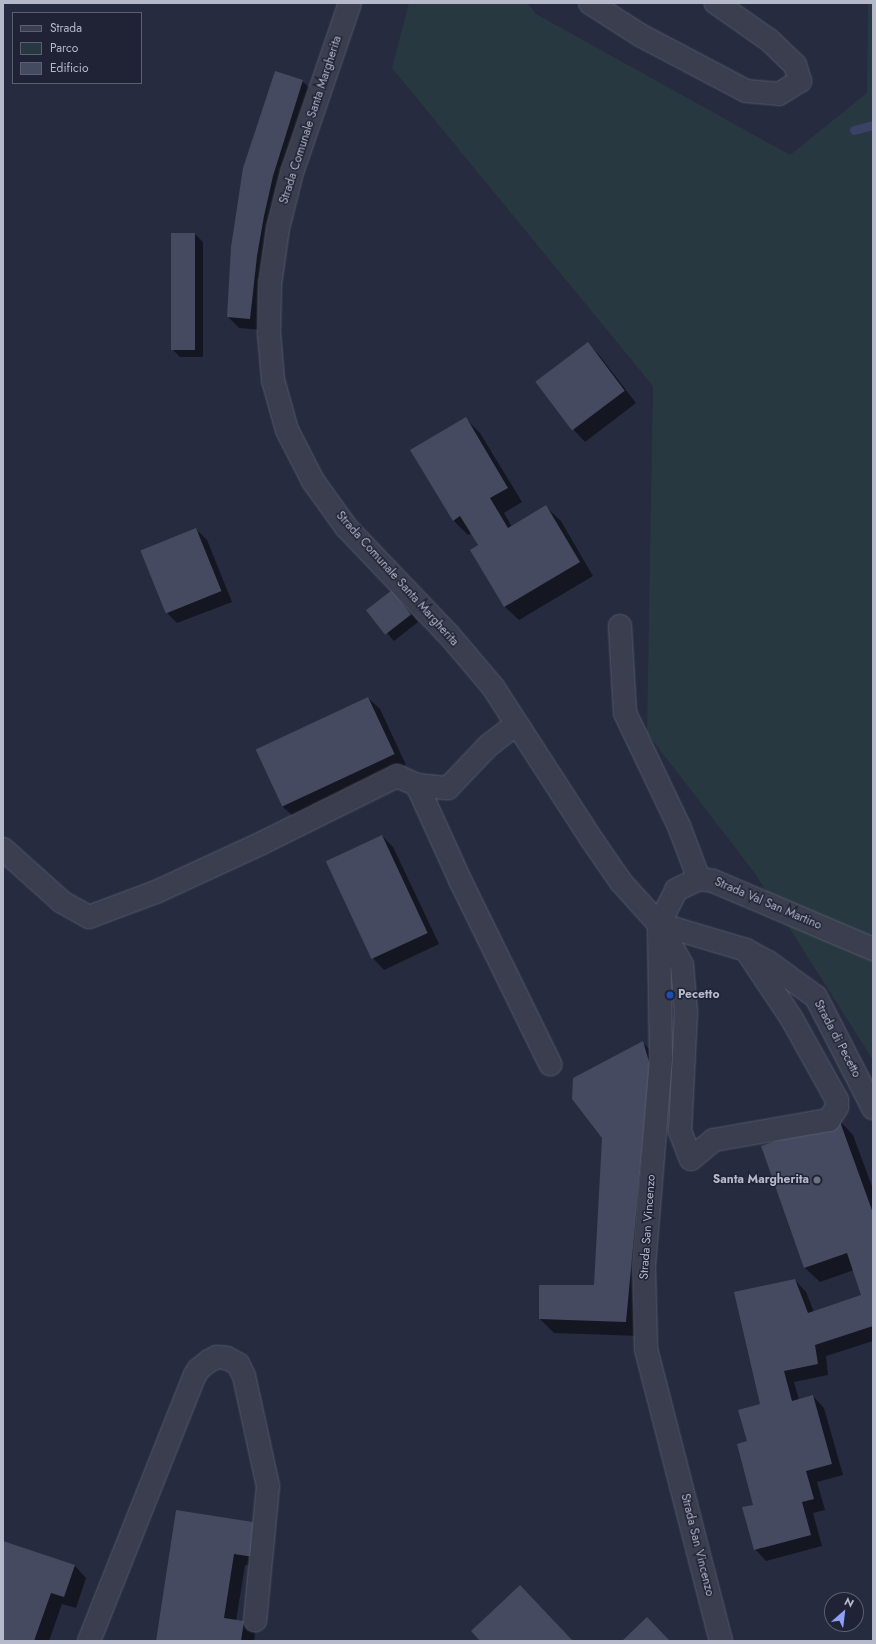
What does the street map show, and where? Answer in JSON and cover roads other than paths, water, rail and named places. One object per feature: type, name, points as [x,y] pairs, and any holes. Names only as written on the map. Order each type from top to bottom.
[{"type":"street","name":"Strada Comunale Santa Margherita","points":[[350,3],[292,172],[278,228],[270,284],[269,333],[272,380],[287,430],[313,481],[346,527],[454,640],[492,687],[621,882],[659,924],[682,965],[686,1013],[680,1131],[691,1159],[714,1140],[829,1120],[837,1107],[837,1100],[792,1019],[746,950]]},
{"type":"street","points":[[590,3],[640,35],[746,91],[779,94],[800,80],[795,65],[769,40],[716,3]]},
{"type":"street","points":[[620,626],[625,713],[679,826],[699,879]]},
{"type":"street","points":[[3,849],[62,902],[89,917],[163,889],[262,843],[396,776],[417,785],[448,788],[488,746],[516,724]]},
{"type":"street","points":[[417,785],[461,882],[550,1064]]},
{"type":"street","name":"Strada Val San Martino","points":[[659,924],[676,890],[699,879],[713,881],[873,949]]},
{"type":"street","name":"Strada di Pecetto","points":[[659,924],[746,950],[768,962],[816,997],[873,1108]]},
{"type":"street","name":"Strada San Vincenzo","points":[[659,924],[662,1058],[644,1266],[646,1348],[721,1641]]},
{"type":"street","points":[[89,1641],[196,1375],[199,1369],[217,1357],[227,1358],[238,1364],[244,1376],[268,1486],[255,1620]]},
{"type":"waterway","points":[[854,130],[873,125]]},
{"type":"place","name":"Pecetto","points":[[670,995]]},
{"type":"place","name":"Santa Margherita","points":[[817,1180]]}]
